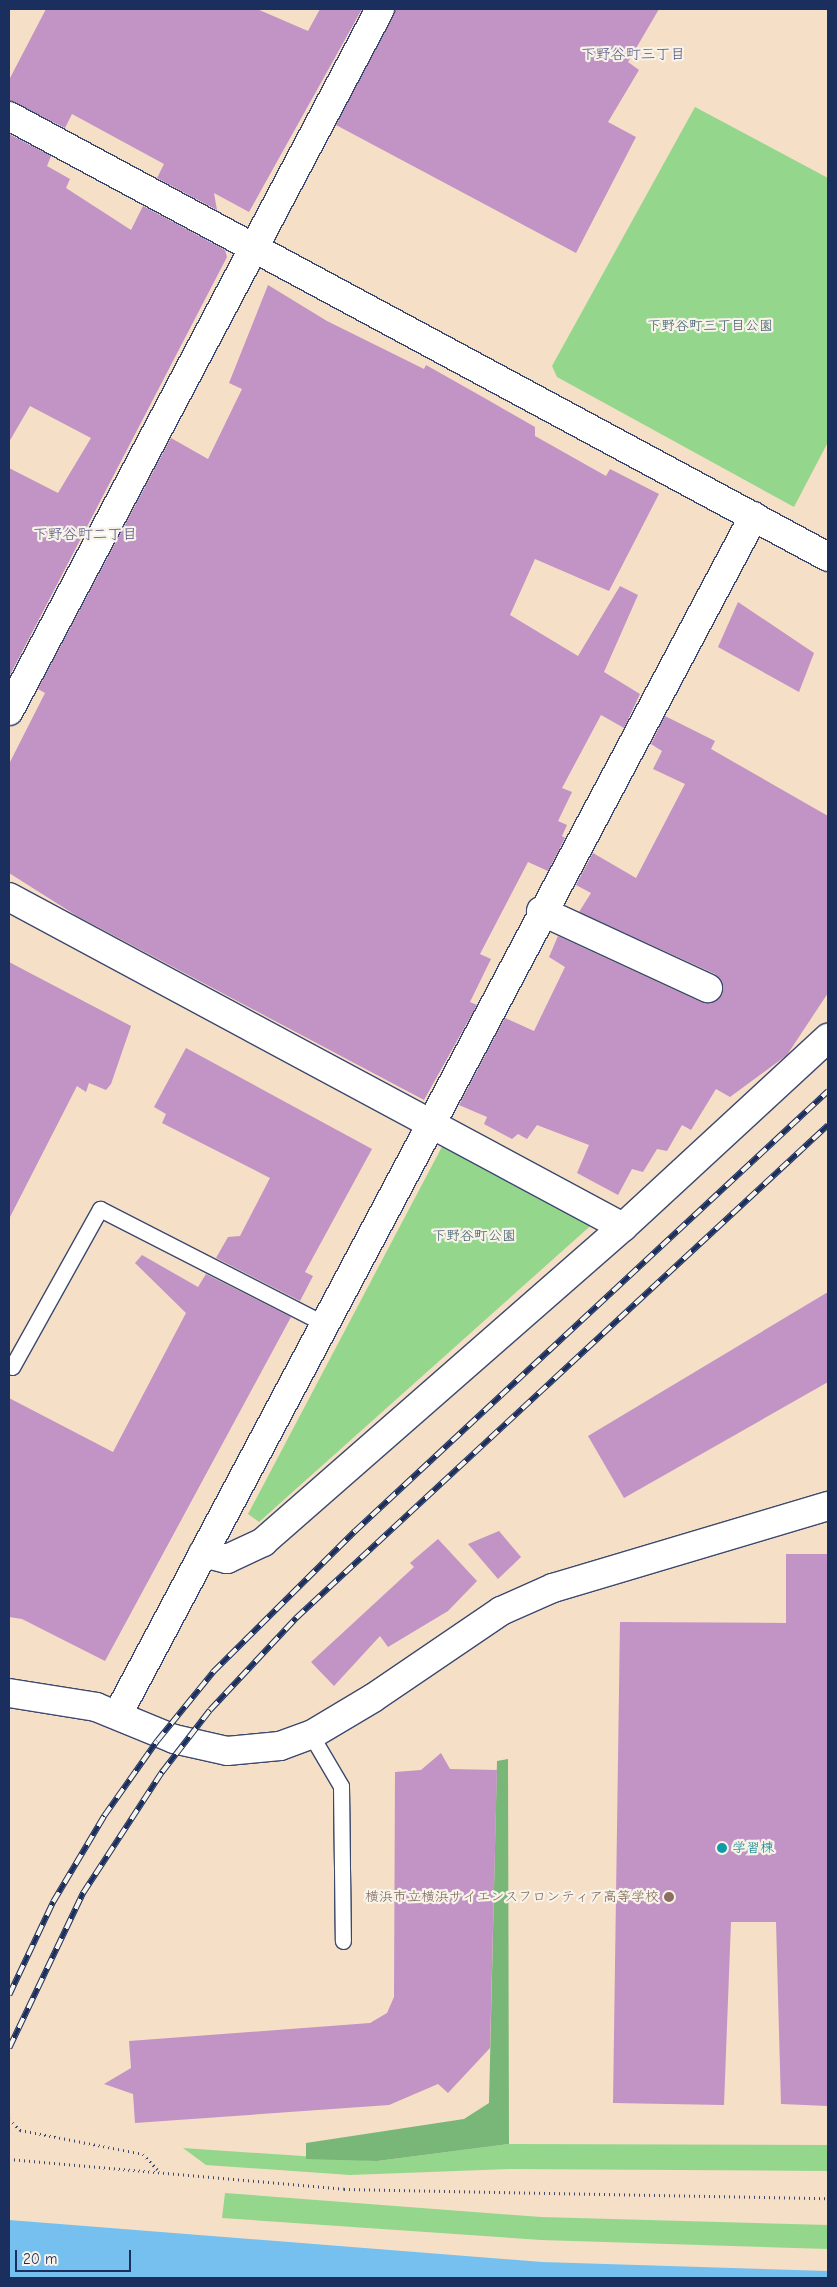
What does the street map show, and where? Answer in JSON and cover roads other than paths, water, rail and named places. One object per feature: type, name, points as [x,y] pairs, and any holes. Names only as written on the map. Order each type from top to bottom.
[{"type":"street","points":[[9,711],[251,248],[380,9]]},
{"type":"street","points":[[9,116],[828,557]]},
{"type":"street","points":[[118,1714],[323,1324],[432,1123],[541,911],[754,516]]},
{"type":"street","points":[[9,897],[623,1226]]},
{"type":"street","points":[[541,911],[708,988]]},
{"type":"street","points":[[203,1553],[227,1559],[263,1542],[623,1226],[828,1038]]},
{"type":"street","points":[[9,1693],[118,1714],[174,1739],[227,1751],[280,1746],[311,1735],[501,1611],[553,1588],[828,1506]]},
{"type":"lane","points":[[12,1367],[100,1209],[323,1324]]},
{"type":"lane","points":[[311,1735],[341,1786],[342,1941]]},
{"type":"water","points":[[9,2220],[542,2262],[828,2271],[828,2278],[9,2278]]},
{"type":"railway","points":[[9,1995],[53,1902],[104,1816],[157,1741],[213,1672],[355,1531],[828,1091]]},
{"type":"railway","points":[[9,2048],[83,1893],[162,1772],[210,1710],[296,1618],[828,1125]]},
{"type":"place","name":"学習棟","points":[[722,1848]]},
{"type":"place","name":"横浜市立横浜サイエンスフロンティア高等学校","points":[[669,1897]]},
{"type":"district","name":"下野谷町三丁目","points":[[633,55]]},
{"type":"district","name":"下野谷町二丁目","points":[[85,535]]},
{"type":"park label","name":"下野谷町三丁目公園","points":[[710,326]]},
{"type":"park label","name":"下野谷町公園","points":[[474,1236]]}]
